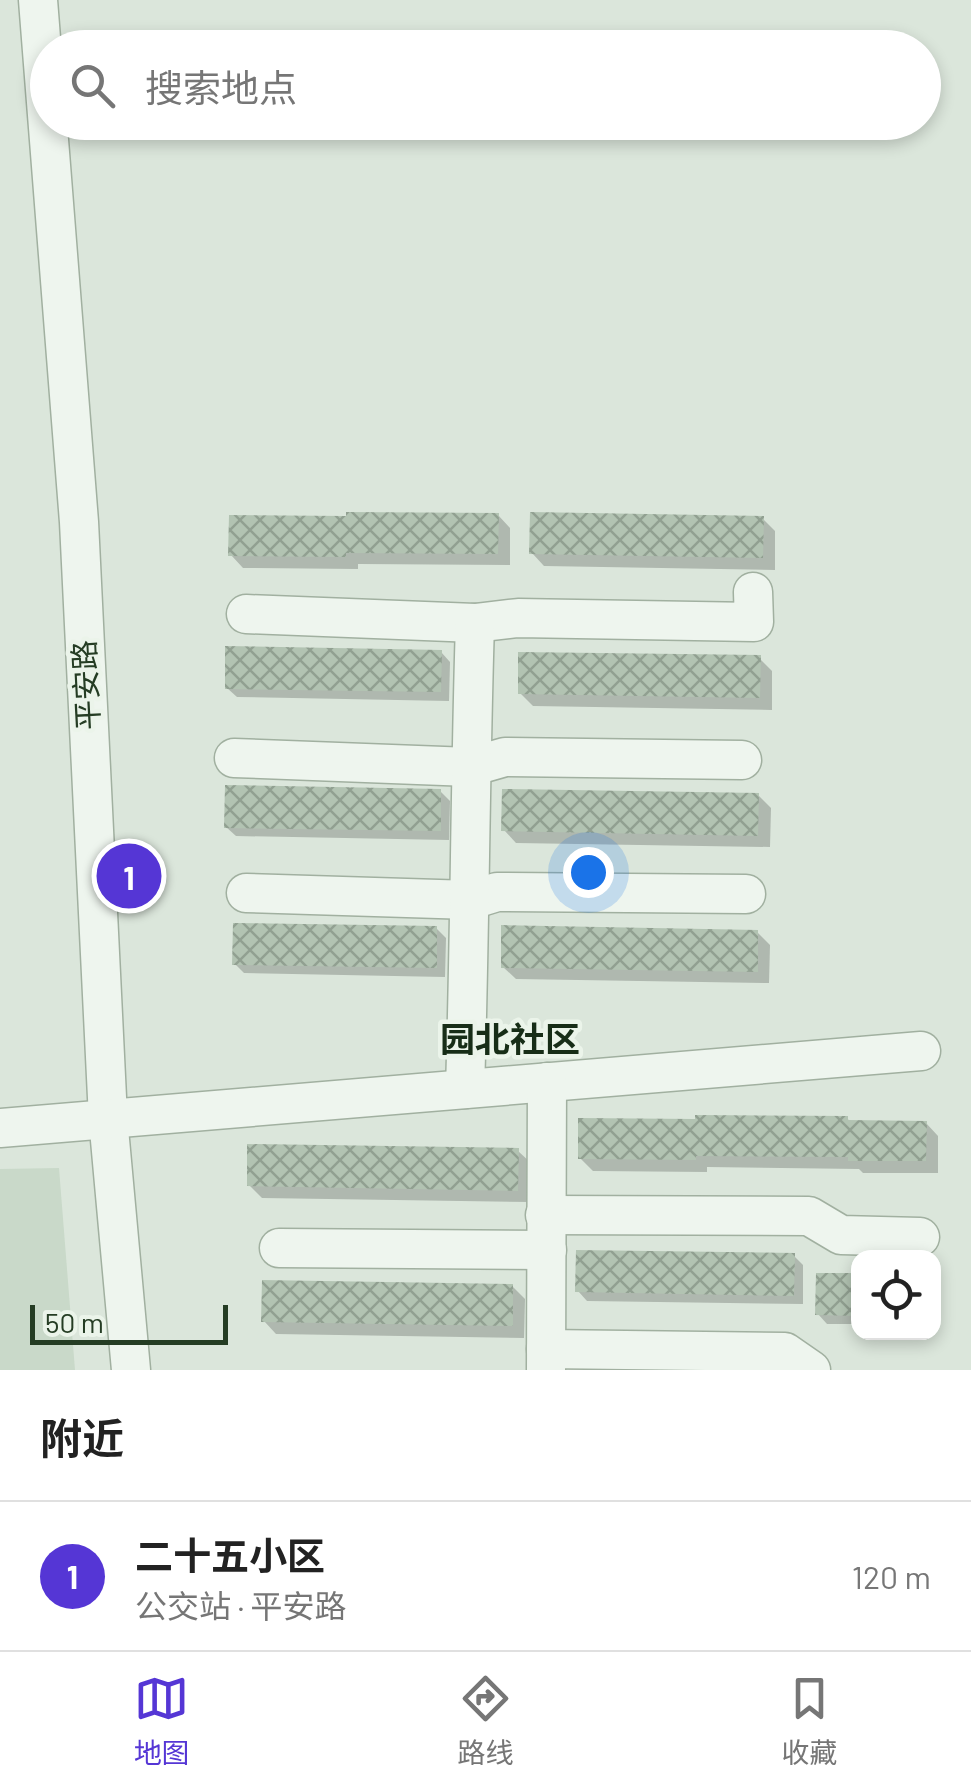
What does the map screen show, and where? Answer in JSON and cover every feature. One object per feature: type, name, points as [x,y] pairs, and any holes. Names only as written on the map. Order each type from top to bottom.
[{"type":"street","name":"平安路","points":[[38,0],[40,30]]},
{"type":"street","name":"平安路","points":[[49,140],[79,522],[108,1118],[131,1370]]},
{"type":"street","points":[[246,614],[475,624],[518,618],[754,622],[754,592]]},
{"type":"street","points":[[465,1089],[475,624]]},
{"type":"street","points":[[234,758],[470,766],[505,757],[742,760]]},
{"type":"street","points":[[246,893],[471,900],[497,892],[746,894]]},
{"type":"street","points":[[0,1128],[921,1051]]},
{"type":"street","points":[[547,1082],[546,1359],[784,1352],[812,1370]]},
{"type":"street","points":[[279,1248],[808,1216],[841,1235],[920,1237]]},
{"type":"shaded area","points":[[59,1168],[75,1370],[0,1370],[0,1169]]},
{"type":"building","points":[[346,512],[499,513],[498,554],[228,556],[229,515],[346,516]]},
{"type":"building","points":[[530,512],[764,516],[763,558],[529,554]]},
{"type":"building","points":[[225,646],[442,650],[441,692],[225,689]]},
{"type":"building","points":[[518,652],[761,655],[760,698],[518,694]]},
{"type":"building","points":[[225,785],[441,789],[441,831],[224,828]]},
{"type":"building","points":[[502,789],[759,793],[758,836],[501,831]]},
{"type":"building","points":[[233,923],[437,926],[437,968],[232,965]]},
{"type":"building","points":[[501,925],[758,930],[758,972],[501,968]]},
{"type":"building","points":[[695,1115],[927,1121],[926,1161],[696,1156],[696,1160],[578,1159],[578,1118],[695,1119]]},
{"type":"building","points":[[247,1144],[519,1148],[518,1191],[247,1186]]},
{"type":"building","points":[[576,1250],[795,1253],[794,1296],[575,1292]]},
{"type":"building","points":[[816,1273],[851,1273],[851,1316],[815,1315]]},
{"type":"building","points":[[262,1280],[513,1284],[513,1326],[261,1322]]},
{"type":"place","name":"二十五小区","points":[[129,876]]},
{"type":"district","name":"园北社区","points":[[510,1040]]}]
